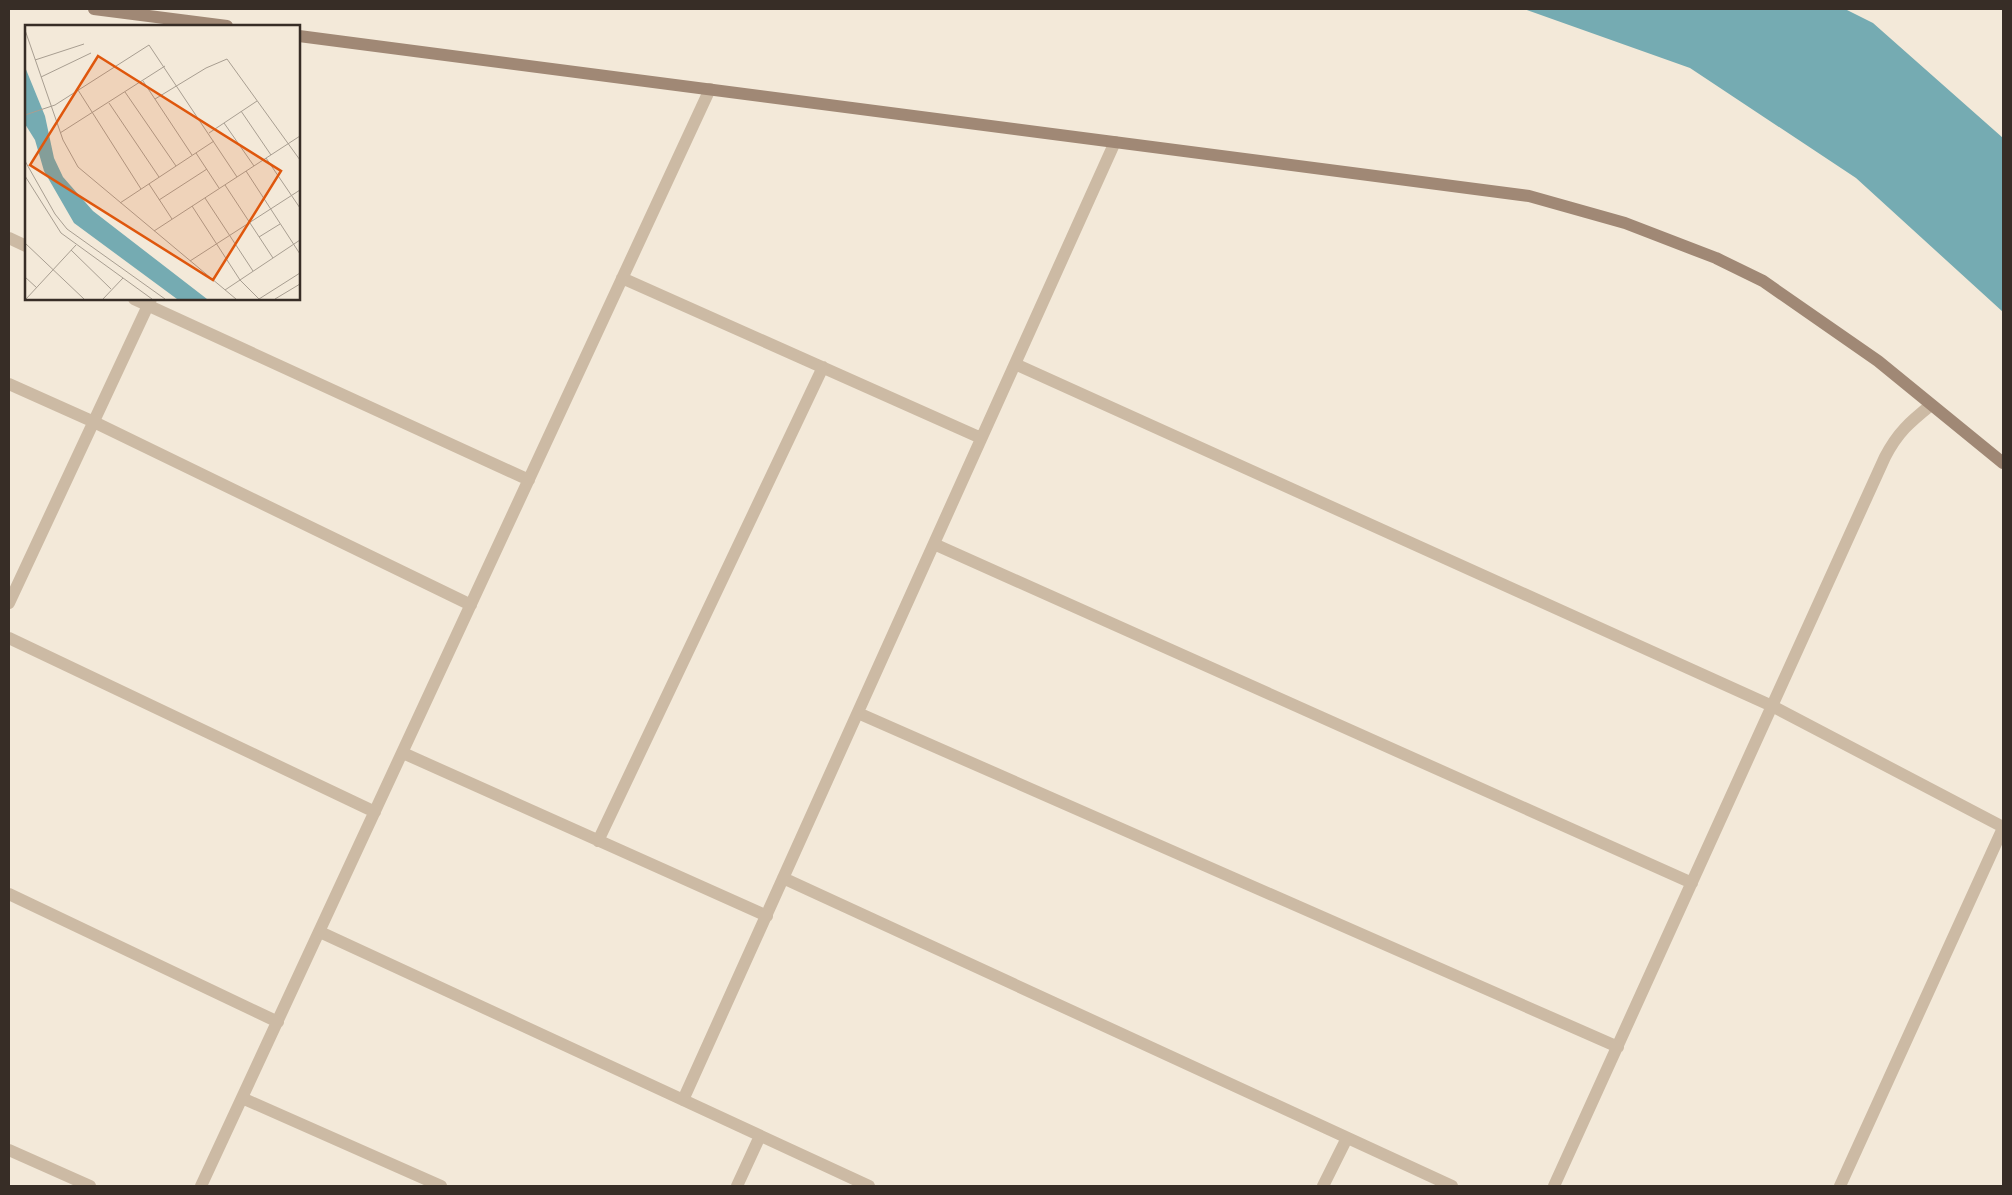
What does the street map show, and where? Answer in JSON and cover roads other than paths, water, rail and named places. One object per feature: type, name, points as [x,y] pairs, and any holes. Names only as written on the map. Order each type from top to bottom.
[{"type":"street","points":[[94,9],[219,25]]},
{"type":"street","points":[[300,36],[1529,196],[1625,223],[1716,258],[1763,281],[1878,362],[2003,462]]},
{"type":"street","points":[[201,1186],[710,89]]},
{"type":"street","points":[[683,1100],[1115,142]]},
{"type":"street","points":[[9,238],[25,246]]},
{"type":"street","points":[[622,278],[982,438]]},
{"type":"street","points":[[9,603],[150,302],[529,480]]},
{"type":"street","points":[[1015,364],[1772,706],[2003,828],[1840,1186]]},
{"type":"street","points":[[598,841],[823,367]]},
{"type":"street","points":[[9,384],[94,422],[471,605]]},
{"type":"street","points":[[1554,1186],[1885,457],[1905,426],[1931,405]]},
{"type":"street","points":[[934,544],[1692,883]]},
{"type":"street","points":[[9,638],[375,812]]},
{"type":"street","points":[[858,714],[1618,1047]]},
{"type":"street","points":[[403,753],[767,916]]},
{"type":"street","points":[[783,878],[1452,1186]]},
{"type":"street","points":[[9,894],[278,1022]]},
{"type":"street","points":[[320,932],[870,1186]]},
{"type":"street","points":[[242,1098],[441,1186]]},
{"type":"street","points":[[737,1186],[760,1136]]},
{"type":"street","points":[[1323,1186],[1347,1138]]},
{"type":"street","points":[[9,1150],[90,1186]]},
{"type":"water","points":[[1524,9],[1845,9],[1873,23],[2003,138],[2003,312],[1856,178],[1690,68]]}]
